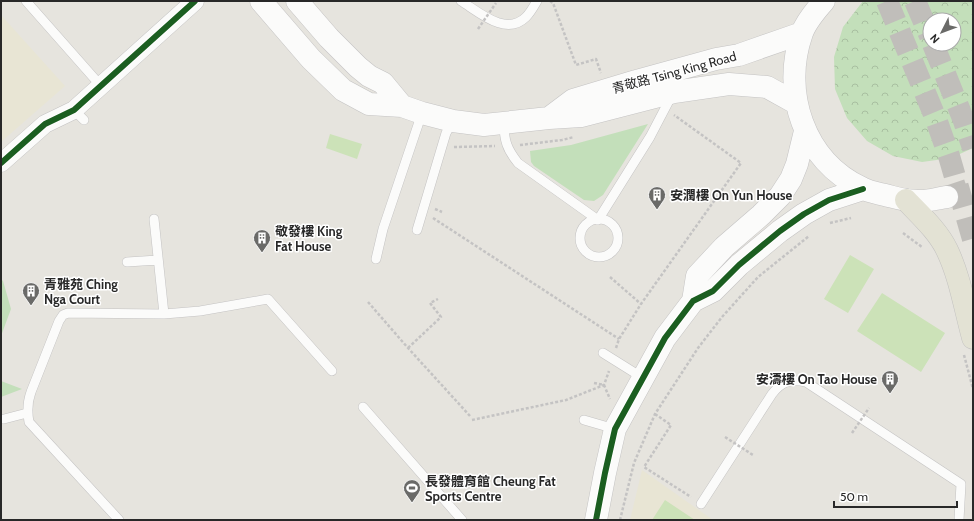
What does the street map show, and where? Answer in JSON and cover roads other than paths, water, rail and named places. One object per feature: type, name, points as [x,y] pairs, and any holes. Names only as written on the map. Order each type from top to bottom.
[{"type":"main road","name":"青敬路 Tsing King Road","points":[[261,1],[312,59],[343,90],[369,104],[412,110],[453,121],[484,125],[581,116],[670,101],[729,84],[766,87],[796,103]]},
{"type":"main road","points":[[296,1],[329,38],[358,67],[369,76],[383,84],[412,110]]},
{"type":"main road","points":[[824,1],[815,11],[802,32],[796,55],[794,71],[796,103],[805,131],[814,147],[828,164],[844,178],[863,189],[906,200],[921,201],[947,197]]},
{"type":"main road","name":"青敬路 Tsing King Road","points":[[549,118],[573,100],[716,59],[739,55],[802,32]]},
{"type":"main road","points":[[596,520],[615,429],[665,338],[692,301],[697,276],[724,247],[761,215],[780,196],[791,179],[797,164],[805,131]]},
{"type":"main road","points":[[692,301],[713,291],[739,265],[774,236],[804,214],[829,200],[863,189]]},
{"type":"main road","points":[[906,200],[936,233],[947,248],[955,270],[973,338]]},
{"type":"street","points":[[1,163],[45,124],[79,115],[101,86],[195,1]]},
{"type":"lane","points":[[26,1],[101,86]]},
{"type":"lane","points":[[461,1],[492,21],[504,24],[515,23],[526,18],[538,1]]},
{"type":"lane","points":[[504,123],[504,138],[509,151],[518,163],[598,220],[606,221],[613,226],[617,233],[618,242],[608,255],[600,257],[592,256],[585,251],[581,244],[580,235],[583,227],[590,222],[598,220],[650,137],[670,101]]},
{"type":"lane","points":[[376,259],[412,110]]},
{"type":"lane","points":[[417,230],[446,133],[453,121]]},
{"type":"lane","points":[[154,219],[164,314]]},
{"type":"lane","points":[[127,262],[158,260]]},
{"type":"lane","points":[[118,520],[29,422],[27,413],[31,392],[58,321],[63,315],[68,313],[164,314],[200,311],[268,299],[332,371]]},
{"type":"lane","points":[[603,354],[644,378]]},
{"type":"lane","points":[[701,504],[778,386],[787,381],[796,380],[806,382],[961,484],[960,520]]},
{"type":"lane","points":[[363,407],[462,520]]},
{"type":"lane","points":[[4,419],[27,413]]},
{"type":"lane","points":[[584,420],[615,429]]},
{"type":"tunnel","points":[[887,1],[936,119],[949,156],[973,239]]},
{"type":"tunnel","points":[[915,1],[922,17]]},
{"type":"tunnel","points":[[936,52],[964,121],[973,148]]},
{"type":"tunnel","points":[[947,197],[973,188]]},
{"type":"place","name":"安潤樓 On Yun House","points":[[657,210]]},
{"type":"place","name":"敬發樓 King Fat House","points":[[262,253]]},
{"type":"place","name":"青雅苑 Ching Nga Court","points":[[31,306]]},
{"type":"place","name":"安濤樓 On Tao House","points":[[890,394]]},
{"type":"place","name":"長發體育館 Cheung Fat Sports Centre","points":[[412,503]]}]
